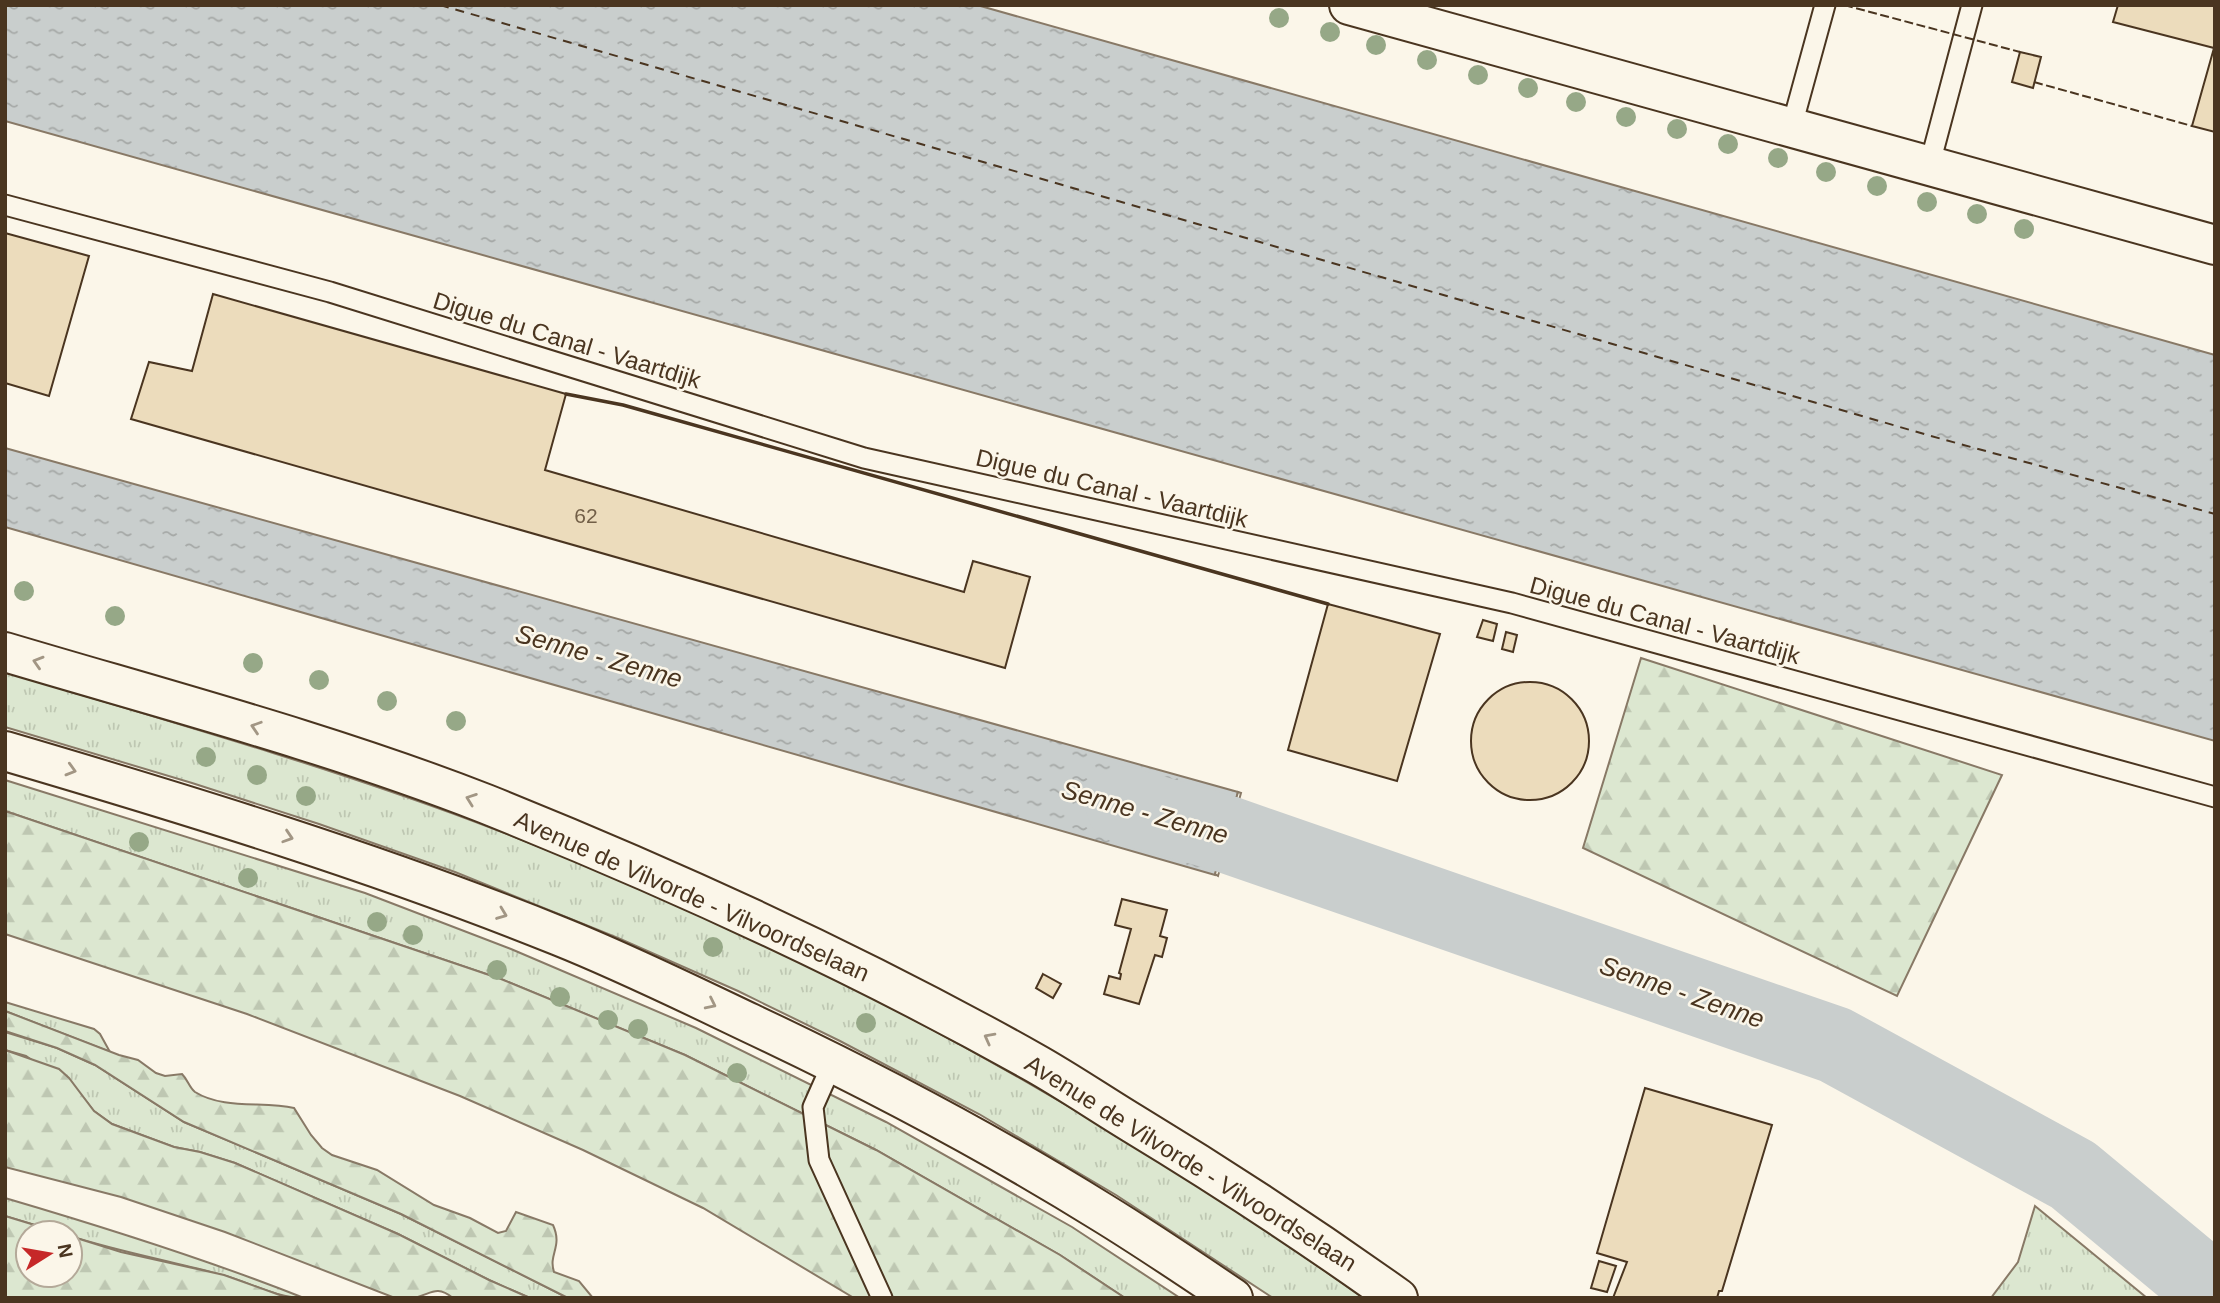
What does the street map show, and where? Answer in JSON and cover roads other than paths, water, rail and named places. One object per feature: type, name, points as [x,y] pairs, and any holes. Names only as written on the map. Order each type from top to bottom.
[{"type":"main road","points":[[1349,5],[2215,245]]},
{"type":"main road","name":"Avenue de Vilvorde - Vilvoordselaan","points":[[5,652],[244,723],[483,803],[680,885],[773,928],[888,984],[1035,1063],[1227,1181],[1323,1244],[1398,1298]]},
{"type":"main road","points":[[5,751],[302,841],[560,936],[669,984],[833,1062],[956,1127],[1102,1212],[1233,1298]]},
{"type":"lane","points":[[1791,129],[1825,5]]},
{"type":"lane","points":[[1929,167],[1972,5]]},
{"type":"lane","name":"Digue du Canal - Vaartdijk","points":[[5,205],[330,292],[863,457],[1512,603],[2215,797]]},
{"type":"lane","points":[[833,1062],[813,1107],[819,1160],[882,1298]]},
{"type":"water","points":[[5,5],[977,5],[2215,355],[2215,741],[5,121]]},
{"type":"water","points":[[5,448],[1238,792],[1215,875],[5,527]]},
{"type":"waterway","name":"Senne - Zenne","points":[[1124,805],[1226,834],[1835,1045],[2073,1175],[2215,1293]]}]
